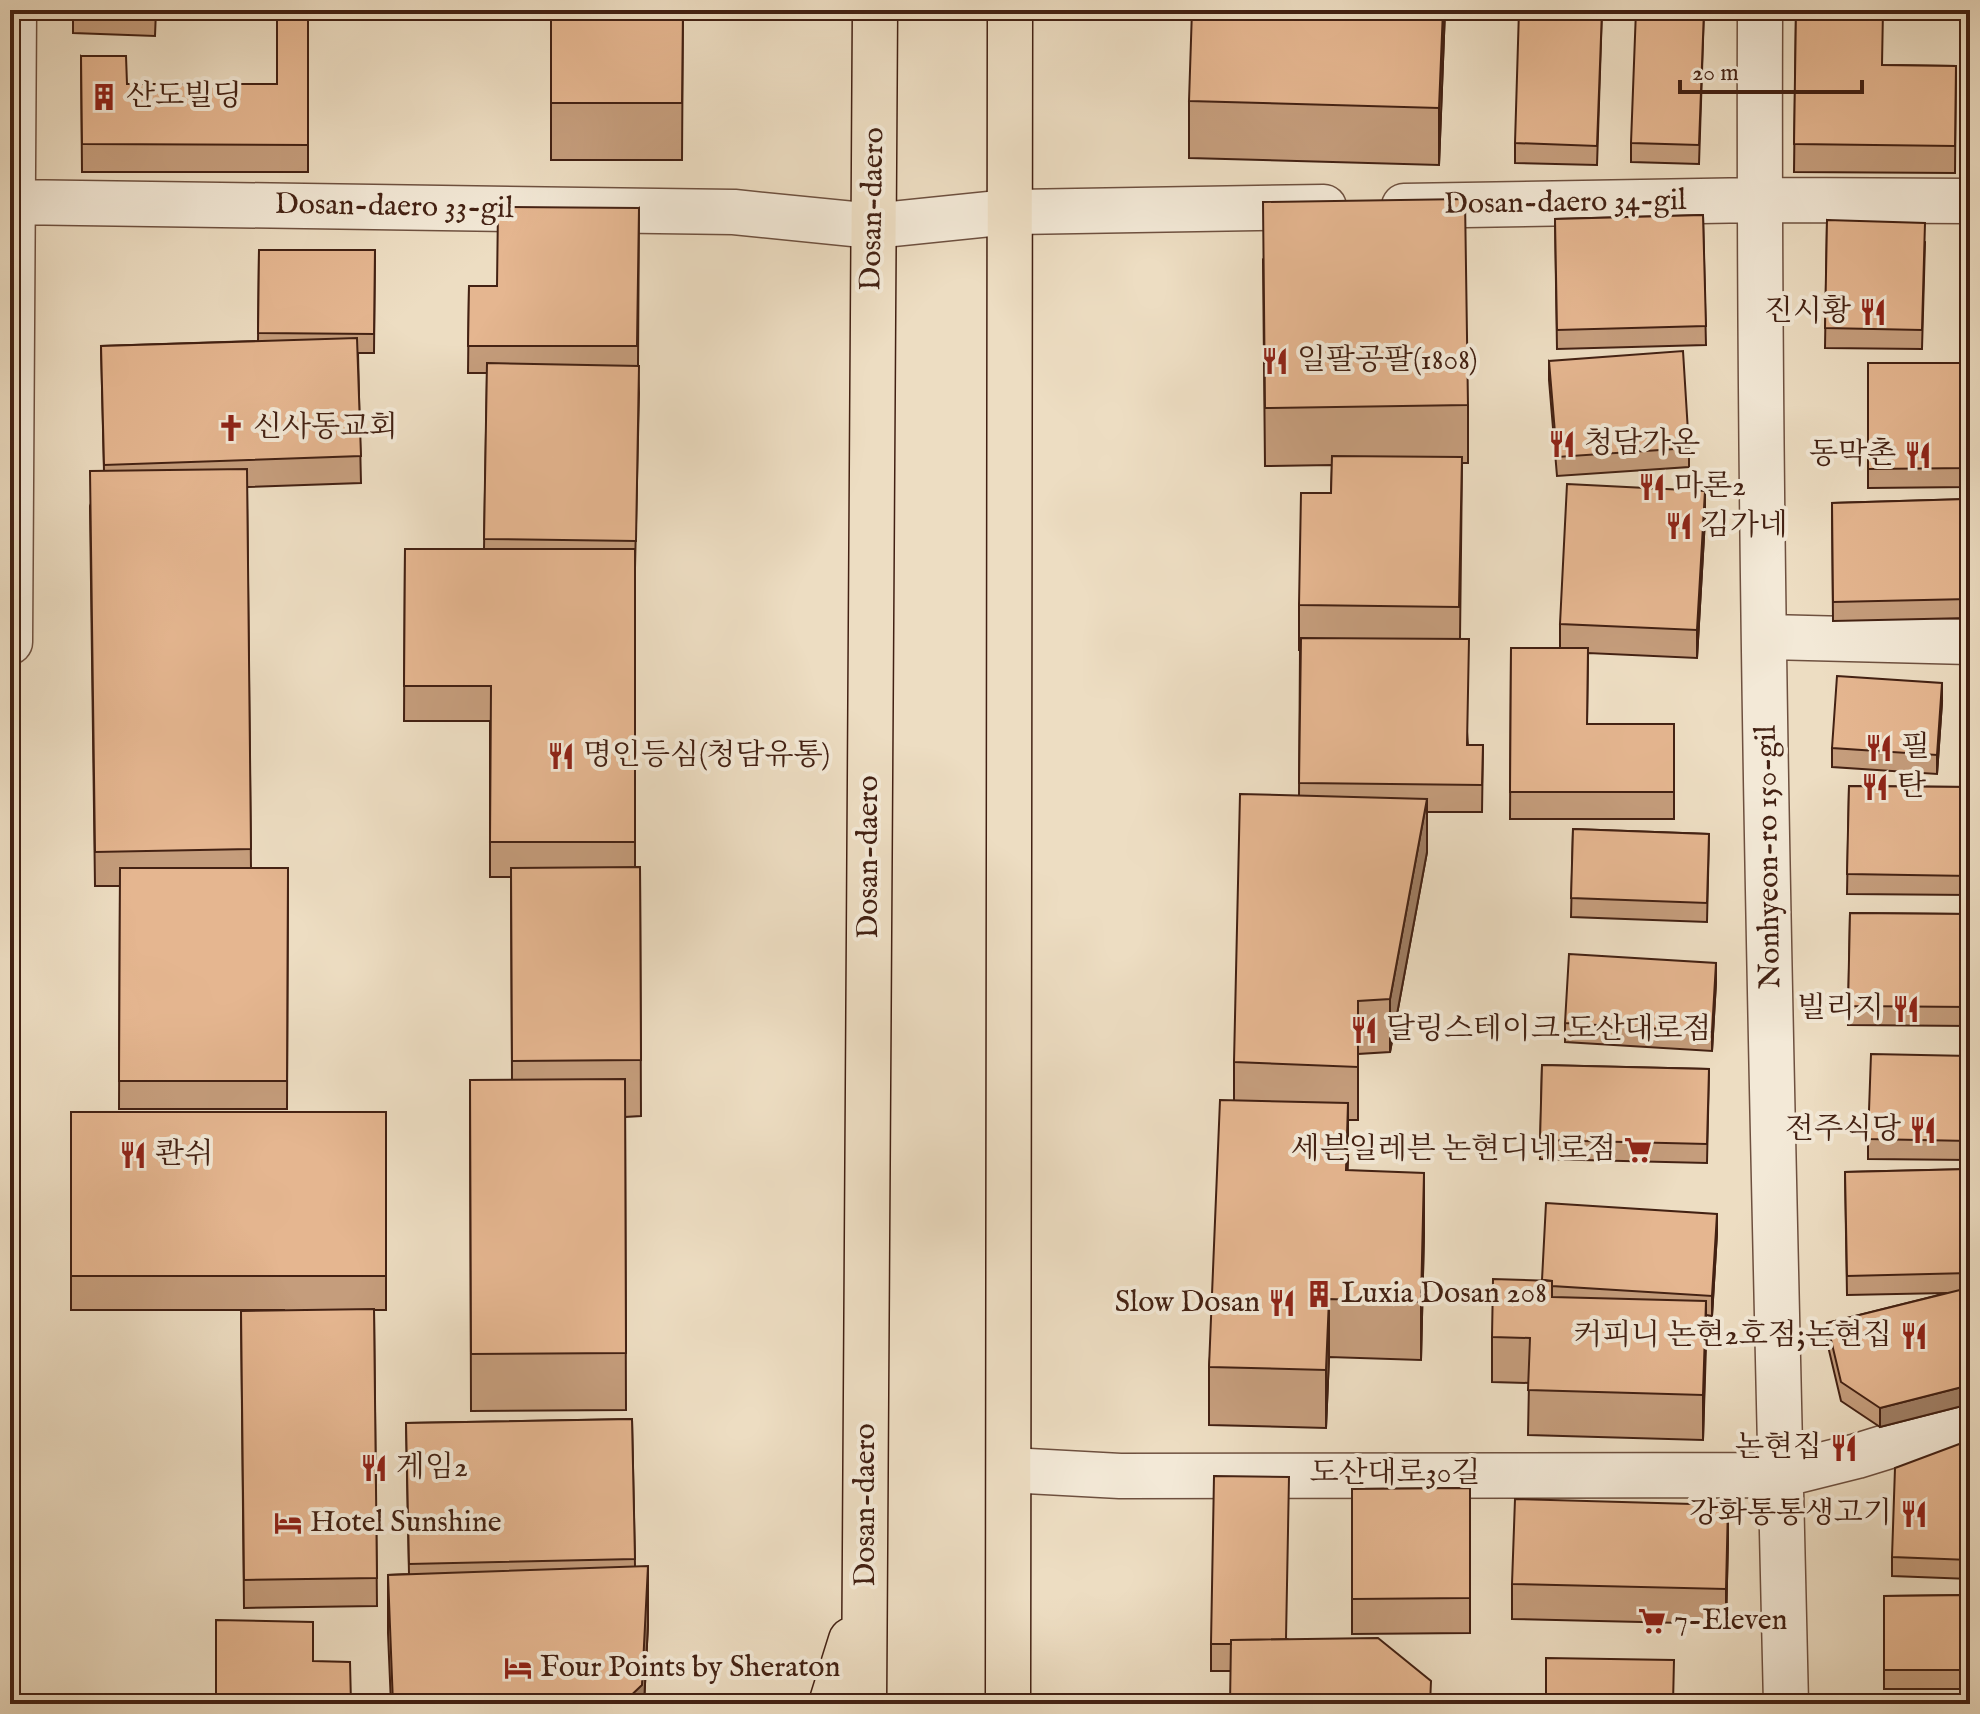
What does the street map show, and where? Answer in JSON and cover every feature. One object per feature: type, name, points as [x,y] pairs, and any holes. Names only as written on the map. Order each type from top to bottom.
[{"type":"main road","name":"Dosan-daero","points":[[864,1704],[875,10]]},
{"type":"main road","points":[[1008,1704],[1010,10]]},
{"type":"main road","points":[[831,1704],[865,1596]]},
{"type":"street","points":[[10,642],[14,10]]},
{"type":"street","name":"Nonhyeon-ro 150-gil","points":[[1760,10],[1759,200],[1765,637],[1786,1704]]},
{"type":"street","name":"Dosan-daero 34-gil","points":[[873,226],[1009,212],[1759,200],[1970,201]]},
{"type":"street","name":"Dosan-daero 33-gil","points":[[12,202],[734,212],[873,226]]},
{"type":"street","points":[[1765,637],[1970,642]]},
{"type":"street","name":"도산대로30길","points":[[1009,1470],[1120,1476],[1781,1475],[1857,1456],[1970,1421]]},
{"type":"building","points":[[73,10],[155,10],[155,17],[73,14]]},
{"type":"building","name":"산도빌딩","points":[[277,10],[308,10],[308,145],[82,144],[81,56],[126,56],[127,84],[277,84]]},
{"type":"building","points":[[551,10],[683,10],[682,103],[551,103]]},
{"type":"building","points":[[1192,10],[1443,10],[1439,108],[1189,101]]},
{"type":"building","points":[[1519,10],[1602,10],[1597,146],[1515,143]]},
{"type":"building","points":[[1636,10],[1704,10],[1699,145],[1631,143]]},
{"type":"building","points":[[1796,10],[1883,10],[1882,65],[1956,66],[1955,146],[1794,144]]},
{"type":"building","points":[[1465,199],[1468,405],[1265,408],[1263,202]]},
{"type":"building","points":[[498,207],[639,208],[637,346],[468,346],[469,286],[497,286]]},
{"type":"building","points":[[1703,215],[1706,326],[1557,330],[1555,219]]},
{"type":"building","points":[[1827,220],[1925,223],[1922,330],[1825,328]]},
{"type":"building","points":[[259,250],[375,250],[374,334],[258,333]]},
{"type":"building","name":"신사동교회","points":[[357,338],[361,456],[104,465],[101,346]]},
{"type":"building","points":[[1683,351],[1689,448],[1557,457],[1549,361]]},
{"type":"building","points":[[487,363],[639,366],[636,541],[484,539]]},
{"type":"building","points":[[1868,363],[1970,363],[1970,468],[1868,469]]},
{"type":"building","points":[[1332,456],[1462,457],[1459,607],[1299,605],[1301,493],[1331,493]]},
{"type":"building","points":[[247,469],[251,849],[95,852],[90,471]]},
{"type":"building","points":[[1567,484],[1705,491],[1697,630],[1560,624]]},
{"type":"building","points":[[1967,499],[1969,599],[1833,602],[1832,503]]},
{"type":"building","points":[[405,549],[635,549],[635,842],[490,842],[491,686],[404,686]]},
{"type":"building","points":[[1301,638],[1469,639],[1467,745],[1483,745],[1482,785],[1299,783]]},
{"type":"building","points":[[1511,648],[1588,648],[1587,724],[1674,724],[1674,792],[1510,792]]},
{"type":"building","points":[[1837,676],[1942,683],[1937,755],[1832,748]]},
{"type":"building","points":[[1849,786],[1970,787],[1970,876],[1847,874]]},
{"type":"building","points":[[1240,794],[1427,799],[1390,999],[1358,1001],[1358,1067],[1234,1062]]},
{"type":"building","points":[[1573,829],[1709,834],[1707,903],[1571,898]]},
{"type":"building","points":[[640,867],[641,1060],[512,1061],[511,868]]},
{"type":"building","points":[[120,868],[288,868],[287,1081],[119,1081]]},
{"type":"building","points":[[1850,913],[1970,914],[1970,1007],[1848,1006]]},
{"type":"building","points":[[1569,954],[1716,963],[1712,1032],[1565,1023]]},
{"type":"building","points":[[1871,1054],[1970,1056],[1970,1141],[1868,1139]]},
{"type":"building","points":[[1542,1065],[1709,1069],[1707,1144],[1540,1140]]},
{"type":"building","points":[[625,1079],[626,1353],[471,1354],[470,1080]]},
{"type":"building","name":"Luxia Dosan 208","points":[[1220,1100],[1348,1103],[1346,1170],[1424,1173],[1421,1302],[1329,1299],[1326,1370],[1209,1367]]},
{"type":"building","points":[[71,1112],[386,1112],[386,1276],[71,1276]]},
{"type":"building","points":[[1970,1169],[1970,1273],[1847,1276],[1845,1172]]},
{"type":"building","points":[[1546,1203],[1717,1214],[1712,1296],[1552,1286],[1552,1281],[1542,1280]]},
{"type":"building","points":[[1493,1279],[1552,1281],[1552,1297],[1706,1301],[1703,1395],[1528,1390],[1530,1338],[1492,1337]]},
{"type":"building","points":[[1968,1288],[1970,1385],[1880,1408],[1841,1382],[1827,1323]]},
{"type":"building","points":[[374,1309],[377,1578],[244,1580],[241,1311]]},
{"type":"building","points":[[632,1419],[635,1559],[409,1564],[406,1423]]},
{"type":"building","points":[[1970,1440],[1970,1560],[1892,1557],[1895,1468]]},
{"type":"building","points":[[1214,1476],[1289,1477],[1286,1639],[1231,1640],[1231,1644],[1211,1644]]},
{"type":"building","points":[[1470,1488],[1470,1598],[1352,1599],[1352,1489]]},
{"type":"building","points":[[1515,1499],[1728,1505],[1726,1589],[1512,1584]]},
{"type":"building","points":[[648,1566],[642,1685],[622,1704],[393,1704],[388,1575]]},
{"type":"building","points":[[1970,1595],[1970,1670],[1884,1670],[1884,1596]]},
{"type":"building","points":[[216,1620],[313,1622],[313,1661],[350,1662],[351,1704],[216,1704]]},
{"type":"building","points":[[1378,1638],[1431,1681],[1430,1704],[1230,1704],[1231,1640]]},
{"type":"building","points":[[1546,1658],[1674,1660],[1673,1704],[1546,1704]]},
{"type":"place","name":"산도빌딩","points":[[104,97]]},
{"type":"place","name":"진시황","points":[[1873,312]]},
{"type":"place","name":"일팔공팔(1808)","points":[[1275,361]]},
{"type":"place","name":"신사동교회","points":[[231,428]]},
{"type":"place","name":"청담가온","points":[[1562,444]]},
{"type":"place","name":"동막촌","points":[[1918,455]]},
{"type":"place","name":"마론2","points":[[1652,487]]},
{"type":"place","name":"김가네","points":[[1679,526]]},
{"type":"place","name":"필","points":[[1879,748]]},
{"type":"place","name":"명인등심(청담유통)","points":[[561,756]]},
{"type":"place","name":"탄","points":[[1875,787]]},
{"type":"place","name":"빌리지","points":[[1906,1009]]},
{"type":"place","name":"달링스테이크 도산대로점","points":[[1364,1030]]},
{"type":"place","name":"전주식당","points":[[1923,1130]]},
{"type":"place","name":"세븐일레븐 논현디네로점","points":[[1638,1150]]},
{"type":"place","name":"콴쉬","points":[[133,1155]]},
{"type":"place","name":"Luxia Dosan 208","points":[[1319,1294]]},
{"type":"place","name":"Slow Dosan","points":[[1282,1303]]},
{"type":"place","name":"커피니 논현2호점;논현집","points":[[1914,1336]]},
{"type":"place","name":"논현집","points":[[1844,1448]]},
{"type":"place","name":"게임2","points":[[374,1468]]},
{"type":"place","name":"강화통통생고기","points":[[1914,1514]]},
{"type":"place","name":"Hotel Sunshine","points":[[288,1523]]},
{"type":"place","name":"7-Eleven","points":[[1652,1621]]},
{"type":"place","name":"Four Points by Sheraton","points":[[518,1668]]}]
